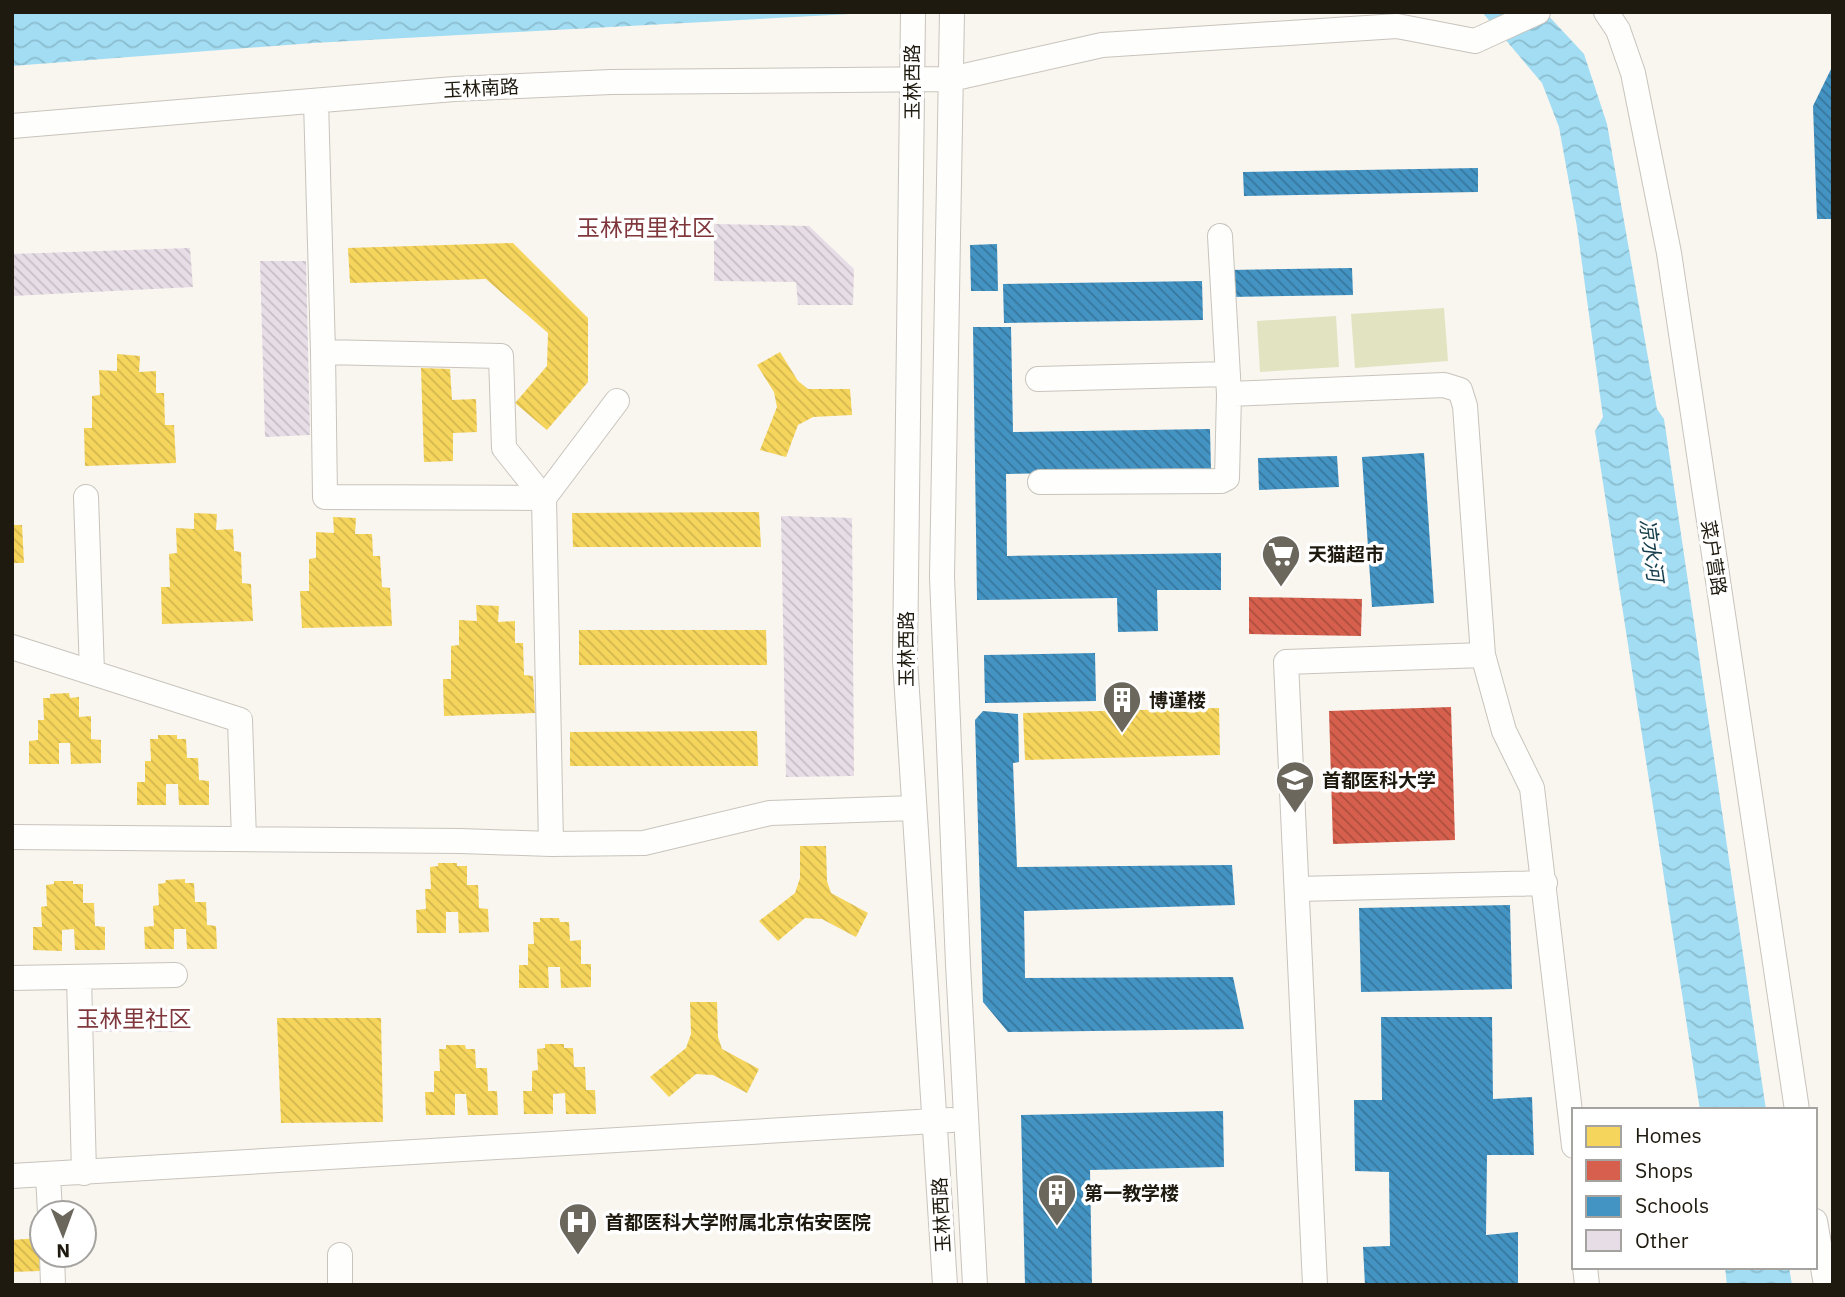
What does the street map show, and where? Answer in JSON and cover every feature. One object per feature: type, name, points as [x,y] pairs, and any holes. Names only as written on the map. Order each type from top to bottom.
[{"type":"street","name":"玉林西路","points":[[913,12],[905,660],[945,1285]]},
{"type":"street","name":"玉林西路","points":[[952,12],[943,577],[975,1285]]},
{"type":"street","name":"玉林南路","points":[[12,126],[454,89],[611,82],[951,79],[1102,45],[1398,26],[1475,41],[1538,12]]},
{"type":"street","name":"菜户营路","points":[[1606,12],[1618,30],[1633,73],[1669,253],[1797,1108]]},
{"type":"street","points":[[316,101],[325,497],[544,498]]},
{"type":"street","points":[[1040,482],[1221,481],[1227,478],[1229,384],[1220,236]]},
{"type":"street","points":[[323,352],[501,356],[504,448],[544,498],[551,845]]},
{"type":"street","points":[[1038,379],[1229,384],[1444,385],[1460,390],[1465,406],[1483,655],[1504,731],[1532,788],[1572,1128]]},
{"type":"street","points":[[544,498],[617,401]]},
{"type":"street","points":[[86,497],[92,672]]},
{"type":"street","points":[[12,647],[240,720],[244,839]]},
{"type":"street","points":[[1315,1285],[1286,662],[1483,655]]},
{"type":"street","points":[[12,837],[551,845],[644,843],[770,813],[914,808]]},
{"type":"street","points":[[1297,889],[1545,883]]},
{"type":"street","points":[[12,978],[175,975]]},
{"type":"street","points":[[79,977],[84,1173]]},
{"type":"street","points":[[12,1176],[966,1120]]},
{"type":"street","points":[[48,1175],[49,1199]]},
{"type":"street","points":[[1817,1233],[1826,1285]]},
{"type":"street","points":[[340,1255],[341,1285]]},
{"type":"green space","points":[[1444,308],[1448,361],[1355,368],[1351,314]]},
{"type":"green space","points":[[1336,316],[1339,367],[1260,372],[1257,321]]},
{"type":"water","points":[[12,12],[887,12],[313,43],[12,66]]},
{"type":"water","name":"凉水河","points":[[1482,12],[1545,12],[1584,54],[1607,124],[1657,409],[1664,419],[1766,1108],[1700,1108],[1595,431],[1603,417],[1577,227],[1559,127],[1542,83]]},
{"type":"water","points":[[1725,1269],[1789,1269],[1792,1285],[1727,1285]]},
{"type":"building: Homes","points":[[513,243],[588,318],[588,382],[547,430],[515,403],[547,366],[548,333],[486,279],[350,283],[348,248]]},
{"type":"building: Homes","points":[[780,352],[798,381],[808,389],[850,389],[852,415],[813,417],[798,425],[786,457],[760,450],[777,407],[774,392],[757,365]]},
{"type":"building: Homes","points":[[117,354],[140,356],[139,372],[156,371],[156,393],[164,393],[165,425],[174,425],[176,463],[85,466],[84,428],[92,428],[92,396],[100,395],[99,370],[117,371]]},
{"type":"building: Homes","points":[[421,368],[450,369],[452,400],[476,399],[477,432],[453,433],[453,461],[424,462]]},
{"type":"building: Homes","points":[[759,512],[761,547],[573,547],[572,513]]},
{"type":"building: Homes","points":[[194,513],[217,514],[216,530],[233,529],[234,551],[241,552],[242,583],[251,584],[253,621],[162,624],[161,587],[170,587],[169,554],[177,553],[176,528],[194,529]]},
{"type":"building: Homes","points":[[333,517],[356,518],[355,534],[372,534],[373,556],[380,556],[382,587],[390,588],[392,626],[302,628],[300,591],[309,591],[309,559],[316,558],[316,532],[334,533]]},
{"type":"building: Homes","points":[[12,525],[22,525],[24,563],[12,563]]},
{"type":"building: Homes","points":[[476,605],[499,606],[498,622],[515,621],[515,643],[523,643],[524,675],[533,676],[535,713],[444,716],[443,679],[451,679],[451,646],[459,645],[459,620],[477,621]]},
{"type":"building: Homes","points":[[579,630],[766,630],[767,665],[579,665]]},
{"type":"building: Homes","points":[[69,693],[70,698],[79,697],[79,717],[91,716],[91,739],[101,740],[101,763],[71,764],[70,743],[59,743],[59,764],[29,764],[29,741],[38,740],[38,720],[44,720],[43,698],[50,698],[50,694]]},
{"type":"building: Homes","name":"博谨楼","points":[[1219,708],[1220,755],[1025,760],[1023,713]]},
{"type":"building: Homes","points":[[757,731],[758,766],[570,766],[570,732]]},
{"type":"building: Homes","points":[[158,735],[177,735],[177,739],[186,739],[187,758],[198,758],[199,780],[209,781],[209,805],[179,805],[178,784],[166,784],[166,805],[137,805],[137,782],[145,782],[145,761],[151,761],[150,739],[158,739]]},
{"type":"building: Homes","points":[[800,846],[826,846],[827,881],[831,893],[868,913],[856,937],[822,919],[805,918],[778,941],[759,921],[795,893],[800,878]]},
{"type":"building: Homes","points":[[438,863],[467,866],[467,885],[478,885],[479,908],[488,909],[489,932],[459,933],[458,912],[446,912],[446,933],[417,933],[416,910],[426,909],[425,889],[431,889],[430,867],[438,866]]},
{"type":"building: Homes","points":[[185,879],[185,883],[194,883],[195,902],[206,902],[207,925],[216,926],[217,949],[187,949],[186,929],[174,929],[174,949],[145,949],[144,927],[154,926],[153,906],[159,905],[158,884],[165,883],[166,880]]},
{"type":"building: Homes","points":[[54,881],[83,884],[83,903],[94,903],[95,926],[105,927],[105,950],[75,950],[74,929],[62,930],[62,951],[33,950],[33,927],[42,927],[41,907],[47,906],[46,885],[54,884]]},
{"type":"building: Homes","points":[[540,918],[559,918],[560,922],[569,922],[570,941],[581,940],[581,964],[591,964],[591,987],[561,988],[560,967],[548,967],[549,988],[519,988],[519,965],[528,965],[528,944],[534,944],[533,922],[540,922]]},
{"type":"building: Homes","points":[[690,1002],[717,1002],[718,1037],[722,1049],[759,1069],[747,1093],[713,1075],[696,1074],[669,1097],[650,1077],[686,1048],[691,1034]]},
{"type":"building: Homes","points":[[277,1018],[381,1018],[383,1122],[281,1123]]},
{"type":"building: Homes","points":[[545,1044],[564,1044],[564,1048],[573,1048],[574,1067],[585,1067],[586,1090],[595,1090],[596,1114],[566,1114],[565,1093],[553,1094],[553,1114],[524,1114],[523,1091],[532,1091],[532,1071],[538,1070],[537,1049],[545,1048]]},
{"type":"building: Homes","points":[[446,1045],[465,1045],[466,1049],[475,1049],[476,1068],[487,1068],[488,1091],[497,1091],[498,1115],[468,1115],[466,1094],[455,1094],[455,1115],[426,1115],[425,1092],[434,1092],[434,1071],[440,1071],[439,1049],[446,1049]]},
{"type":"building: Homes","points":[[28,1239],[28,1269],[40,1271],[12,1272],[12,1240]]},
{"type":"building: Shops","points":[[1249,597],[1362,599],[1361,636],[1249,634]]},
{"type":"building: Shops","points":[[1451,707],[1455,840],[1333,844],[1329,711]]},
{"type":"building: Schools","points":[[1833,65],[1833,219],[1817,219],[1813,106]]},
{"type":"building: Schools","points":[[1478,168],[1478,192],[1244,196],[1243,172]]},
{"type":"building: Schools","points":[[997,244],[998,291],[971,291],[970,245]]},
{"type":"building: Schools","points":[[1352,268],[1353,295],[1229,297],[1229,270]]},
{"type":"building: Schools","points":[[1202,281],[1203,320],[1004,323],[1003,284]]},
{"type":"building: Schools","points":[[973,327],[1011,327],[1013,432],[1210,429],[1211,471],[1006,474],[1007,556],[1221,553],[1221,590],[1157,590],[1158,631],[1118,632],[1117,598],[977,600]]},
{"type":"building: Schools","points":[[1424,453],[1434,603],[1372,607],[1362,457]]},
{"type":"building: Schools","points":[[1337,456],[1339,487],[1259,490],[1258,458]]},
{"type":"building: Schools","points":[[1095,653],[1096,701],[985,703],[984,655]]},
{"type":"building: Schools","points":[[983,711],[1018,714],[1019,762],[1013,763],[1017,867],[1232,865],[1235,905],[1024,911],[1025,978],[1233,977],[1244,1029],[1008,1032],[983,1002],[975,720]]},
{"type":"building: Schools","points":[[1510,905],[1512,989],[1361,992],[1359,908]]},
{"type":"building: Schools","points":[[1381,1017],[1492,1017],[1493,1099],[1532,1097],[1534,1155],[1487,1155],[1486,1235],[1518,1232],[1518,1285],[1365,1285],[1363,1247],[1390,1246],[1389,1172],[1355,1171],[1354,1100],[1382,1100]]},
{"type":"building: Schools","name":"第一教学楼","points":[[1223,1111],[1224,1167],[1090,1170],[1092,1285],[1025,1285],[1021,1115]]},
{"type":"building: Other","points":[[714,224],[809,226],[854,269],[853,305],[798,305],[796,282],[714,281]]},
{"type":"building: Other","points":[[190,248],[193,287],[12,296],[12,254]]},
{"type":"building: Other","points":[[260,261],[306,261],[310,435],[265,437]]},
{"type":"building: Other","points":[[781,516],[852,518],[854,776],[786,777]]},
{"type":"building: Other","points":[[92,1009],[178,1009],[178,1032],[92,1032]]},
{"type":"place","name":"天猫超市","points":[[1281,588]]},
{"type":"place","name":"博谨楼","points":[[1122,734]]},
{"type":"place","name":"首都医科大学","points":[[1295,814]]},
{"type":"place","name":"第一教学楼","points":[[1057,1227]]},
{"type":"place","name":"首都医科大学附属北京佑安医院","points":[[578,1256]]},
{"type":"district","name":"玉林西里社区","points":[[646,227]]},
{"type":"district","name":"玉林里社区","points":[[134,1018]]}]
